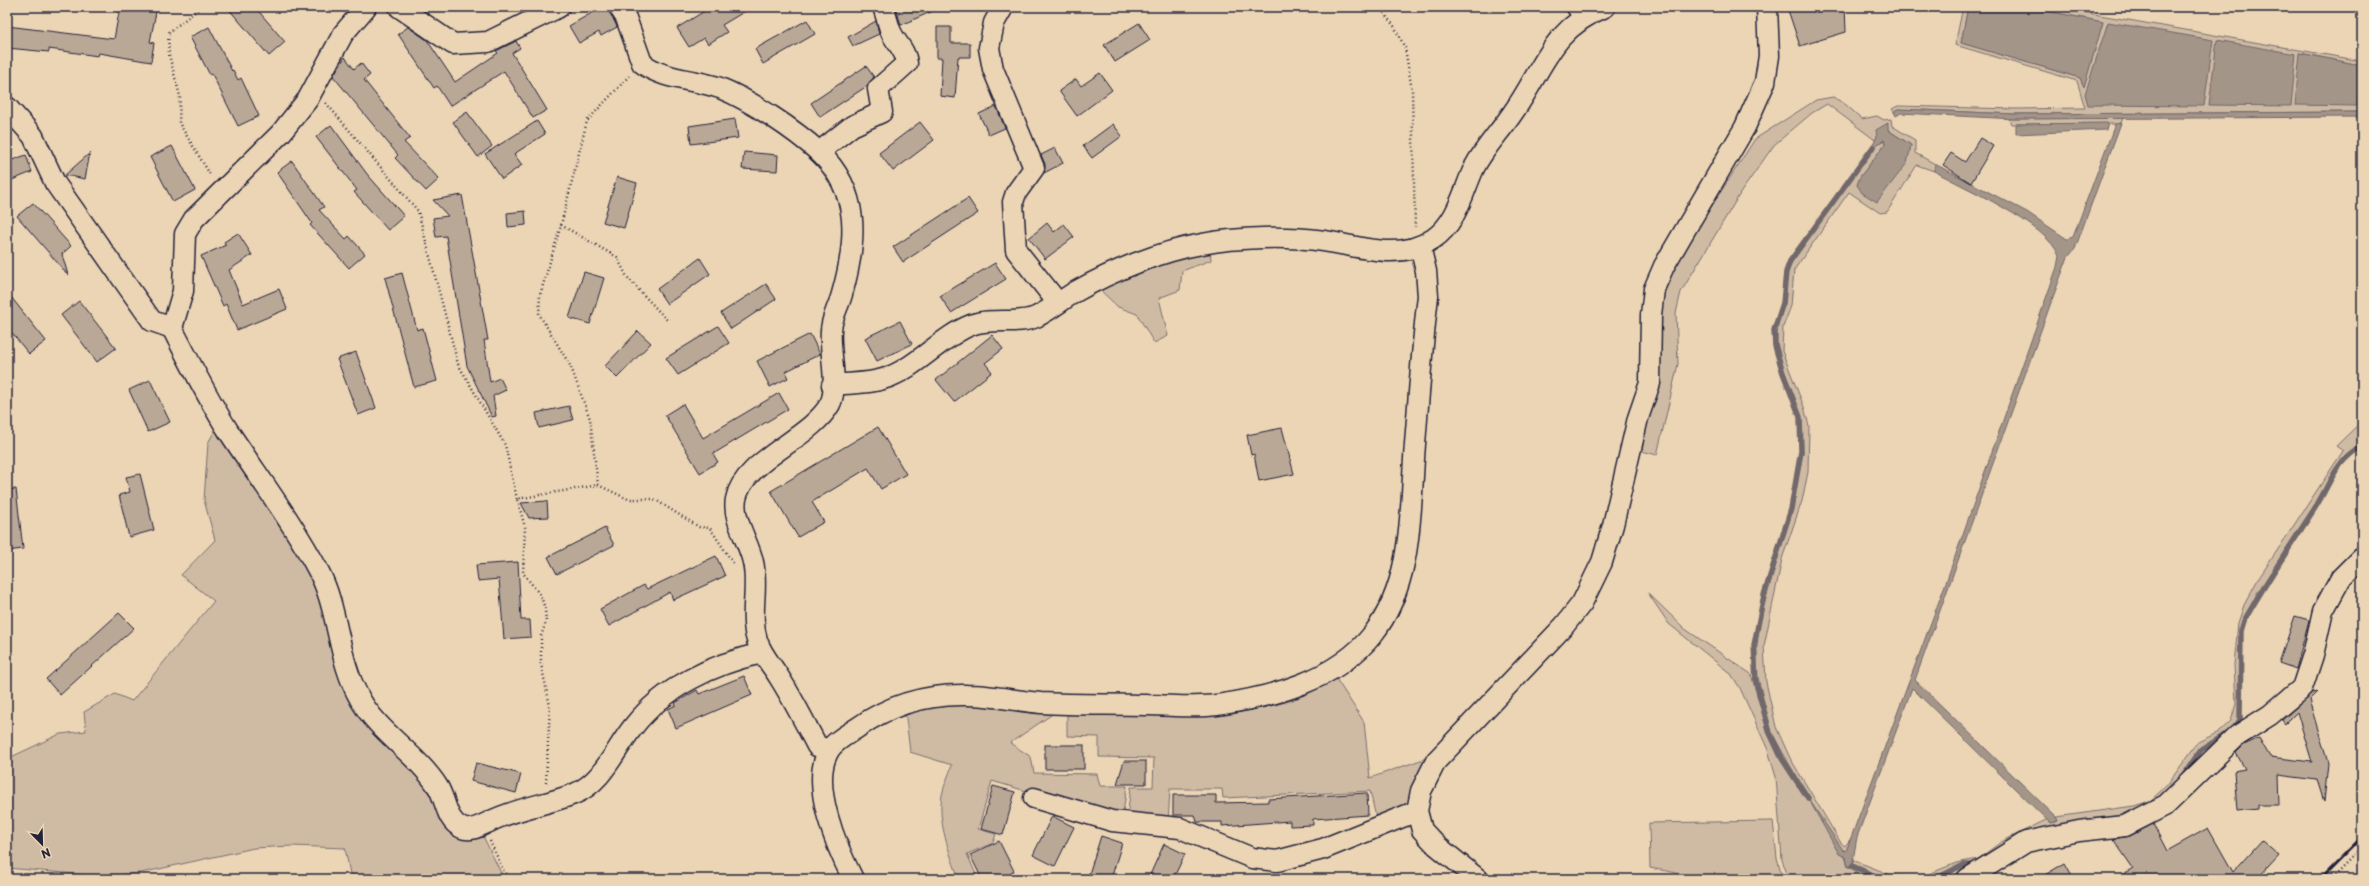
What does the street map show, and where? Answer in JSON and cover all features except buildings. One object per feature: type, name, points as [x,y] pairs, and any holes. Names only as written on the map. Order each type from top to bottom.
[{"type":"street","points":[[172,328],[183,291],[185,234],[194,219],[212,199],[281,133],[312,90],[343,34],[366,7]]},
{"type":"street","points":[[399,7],[454,44],[488,42],[559,7]]},
{"type":"street","points":[[619,7],[626,18],[642,63],[662,74],[720,88],[745,99],[818,152],[846,188],[851,204],[853,224],[847,278],[830,332],[833,395],[829,406],[805,430],[750,473],[736,496],[735,507],[754,562],[756,638],[762,654],[779,677],[817,746],[829,750]]},
{"type":"street","points":[[818,152],[852,126],[882,112],[878,89],[907,63],[906,55],[899,48],[891,32],[883,7]]},
{"type":"street","points":[[1003,7],[994,23],[989,48],[993,69],[1034,168],[1016,193],[1012,202],[1016,250],[1058,303]]},
{"type":"street","points":[[832,385],[882,380],[901,371],[949,336],[973,324],[1033,318],[1110,274],[1202,244],[1264,239],[1323,241],[1372,251],[1396,251],[1420,246],[1435,238],[1448,223],[1460,205],[1475,167],[1486,148],[1514,112],[1538,69],[1575,13],[1605,7]]},
{"type":"street","points":[[1478,879],[1436,845],[1422,830],[1417,811],[1421,791],[1436,761],[1564,626],[1582,603],[1602,562],[1613,525],[1638,418],[1650,383],[1651,316],[1654,289],[1664,266],[1745,126],[1765,82],[1769,56],[1767,7]]},
{"type":"street","points":[[7,107],[33,136],[55,183],[152,321],[172,328],[229,431],[284,510],[321,575],[350,679],[360,700],[375,721],[439,788],[451,817],[462,828],[475,829],[497,818],[544,801],[574,794],[593,784],[632,728],[651,706],[676,687],[734,661],[762,654]]},
{"type":"street","points":[[853,879],[833,836],[828,812],[823,766],[829,750],[872,717],[909,701],[966,695],[1040,703],[1215,705],[1291,688],[1336,667],[1357,652],[1385,617],[1395,595],[1408,543],[1428,296],[1426,271],[1420,246]]},
{"type":"street","points":[[1967,879],[1991,862],[2026,842],[2079,831],[2125,826],[2166,805],[2237,736],[2270,715],[2302,688],[2313,655],[2323,611],[2341,578],[2362,557]]},
{"type":"street","points":[[1034,798],[1112,821],[1180,828],[1252,858],[1277,861],[1323,849],[1417,811]]},
{"type":"path","points":[[200,7],[168,33],[169,55],[180,96],[179,124],[214,181],[212,199]]},
{"type":"path","points":[[1378,7],[1394,26],[1405,48],[1412,90],[1414,220],[1420,246]]},
{"type":"path","points":[[598,485],[590,419],[571,367],[538,314],[540,295],[561,225],[588,121],[642,63]]},
{"type":"path","points":[[312,90],[338,115],[418,211],[458,364],[505,445],[525,527],[523,573],[540,596],[546,609],[546,622],[541,636],[541,664],[550,706],[544,801]]},
{"type":"path","points":[[561,225],[617,257],[627,277],[668,320]]},
{"type":"path","points":[[517,499],[598,485],[628,499],[654,499],[698,527],[710,528],[732,563],[754,562]]},
{"type":"path","points":[[483,825],[503,870],[511,879]]},
{"type":"path","points":[[2331,879],[2362,848]]},
{"type":"shaded area","points":[[1963,7],[1968,7],[1961,43],[2080,78],[2084,86],[2103,22],[2026,7],[2054,7],[2362,61],[2362,112],[2015,114],[1898,109],[1894,112],[1892,109],[1898,106],[2015,109],[2085,108],[2077,81],[1955,45]],"holes":[[[2300,53],[2360,65],[2361,67]]]},
{"type":"shaded area","points":[[1968,7],[2026,7],[2103,22],[2084,87],[2080,78],[1961,43]]},
{"type":"shaded area","points":[[2108,22],[2213,40],[2204,106],[2088,105],[2085,94]]},
{"type":"shaded area","points":[[2217,40],[2296,54],[2291,106],[2209,105]]},
{"type":"shaded area","points":[[2300,53],[2360,65],[2357,106],[2295,105]]},
{"type":"shaded area","points":[[1833,97],[1845,104],[1862,119],[1877,116],[1884,120],[1891,119],[1892,126],[1915,140],[1915,153],[1935,164],[1934,171],[1917,165],[1887,212],[1880,213],[1849,192],[1794,270],[1791,306],[1783,327],[1782,351],[1804,407],[1809,426],[1808,472],[1802,501],[1782,559],[1764,646],[1766,682],[1776,727],[1790,758],[1841,843],[1845,846],[1852,837],[1846,851],[1843,850],[1848,867],[1871,879],[1789,879],[1782,860],[1776,777],[1768,750],[1740,688],[1731,674],[1669,624],[1648,593],[1685,629],[1751,674],[1768,734],[1780,760],[1797,786],[1807,796],[1772,733],[1757,674],[1757,647],[1760,619],[1792,511],[1803,453],[1801,415],[1782,365],[1777,342],[1778,321],[1785,304],[1787,275],[1792,262],[1873,147],[1884,140],[1885,144],[1860,177],[1857,185],[1907,163],[1911,145],[1888,130],[1887,123],[1875,140],[1827,104],[1812,113],[1774,145],[1741,192],[1681,292],[1676,313],[1678,364],[1657,455],[1642,451],[1661,340],[1662,297],[1671,269],[1755,139],[1816,100]]},
{"type":"shaded area","points":[[1898,109],[2015,114],[2362,112],[2362,117],[2015,119],[1901,113],[1896,116],[1894,112]]},
{"type":"shaded area","points":[[2123,118],[2121,123],[2115,124],[2011,124],[2009,119]]},
{"type":"shaded area","points":[[1888,123],[1888,130],[1911,145],[1907,163],[1877,202],[1862,193],[1857,185],[1860,177],[1885,144],[1884,140],[1873,147],[1872,145],[1877,137],[1876,130]]},
{"type":"shaded area","points":[[2121,123],[2075,249],[2068,257],[2053,297],[1915,680],[2056,817],[2058,821],[2050,823],[1912,688],[1857,837],[1852,866],[1848,867],[1846,857],[1839,854],[1808,798],[1843,850],[1846,851],[1945,585],[2057,267],[2059,256],[2052,244],[2023,220],[2004,208],[1934,171],[1935,164],[2027,212],[2067,239],[2073,237],[2115,124]]},
{"type":"shaded area","points":[[2016,124],[2108,124],[2106,130],[2016,134]]},
{"type":"shaded area","points":[[1210,248],[1211,260],[1182,271],[1180,290],[1159,298],[1168,336],[1154,343],[1137,314],[1118,307],[1096,286]]},
{"type":"shaded area","points":[[2362,421],[2362,444],[2341,459],[2314,506],[2257,593],[2239,632],[2239,717],[2231,729],[2200,749],[2181,776],[2161,798],[2149,806],[2123,815],[2043,828],[1980,864],[1962,865],[1933,879],[1884,878],[1852,865],[1853,860],[1891,875],[1919,878],[1956,863],[1978,859],[2001,842],[2048,819],[2050,823],[2058,821],[2056,817],[2134,806],[2150,801],[2167,785],[2198,742],[2219,732],[2231,721],[2236,704],[2234,665],[2238,623],[2244,605],[2257,581],[2343,451],[2336,446]]},
{"type":"shaded area","points":[[218,425],[319,580],[347,682],[473,833],[483,836],[504,879],[371,879],[350,874],[345,848],[292,846],[254,848],[141,873],[99,876],[7,868],[7,759],[60,734],[86,731],[84,712],[115,694],[132,701],[214,601],[181,575],[215,540],[204,500],[208,443]]},
{"type":"shaded area","points":[[1335,677],[1364,722],[1370,778],[1432,756],[1412,807],[1377,822],[1370,791],[1223,798],[1222,789],[1170,789],[1168,823],[1127,817],[1131,787],[1153,787],[1154,758],[1099,757],[1099,737],[1067,736],[1067,711],[1150,714],[1208,714],[1237,712],[1264,708],[1289,701],[1313,690]]},
{"type":"shaded area","points":[[943,704],[978,704],[1054,713],[1010,743],[1031,757],[1034,773],[1097,774],[1100,786],[1127,786],[1122,819],[992,781],[978,829],[996,834],[993,843],[967,854],[978,879],[959,879],[945,838],[941,816],[942,795],[952,765],[910,752],[905,710]]},
{"type":"shaded area","points":[[1773,821],[1777,858],[1783,879],[1688,879],[1688,875],[1650,868],[1649,823]]},
{"type":"waterway","points":[[1808,798],[1782,758],[1770,733],[1756,682],[1754,645],[1764,595],[1791,509],[1801,451],[1800,417],[1783,373],[1775,346],[1774,330],[1783,303],[1786,272],[1790,261],[1873,147]]},
{"type":"waterway","points":[[2233,729],[2240,721],[2241,631],[2244,621],[2315,508],[2339,466],[2345,459],[2362,446]]},
{"type":"waterway","points":[[2182,778],[2201,750],[2226,734]]},
{"type":"waterway","points":[[1935,879],[1963,865],[1977,865]]},
{"type":"waterway","points":[[1852,866],[1883,879]]},
{"type":"railway","points":[[2320,879],[2362,837]]}]
